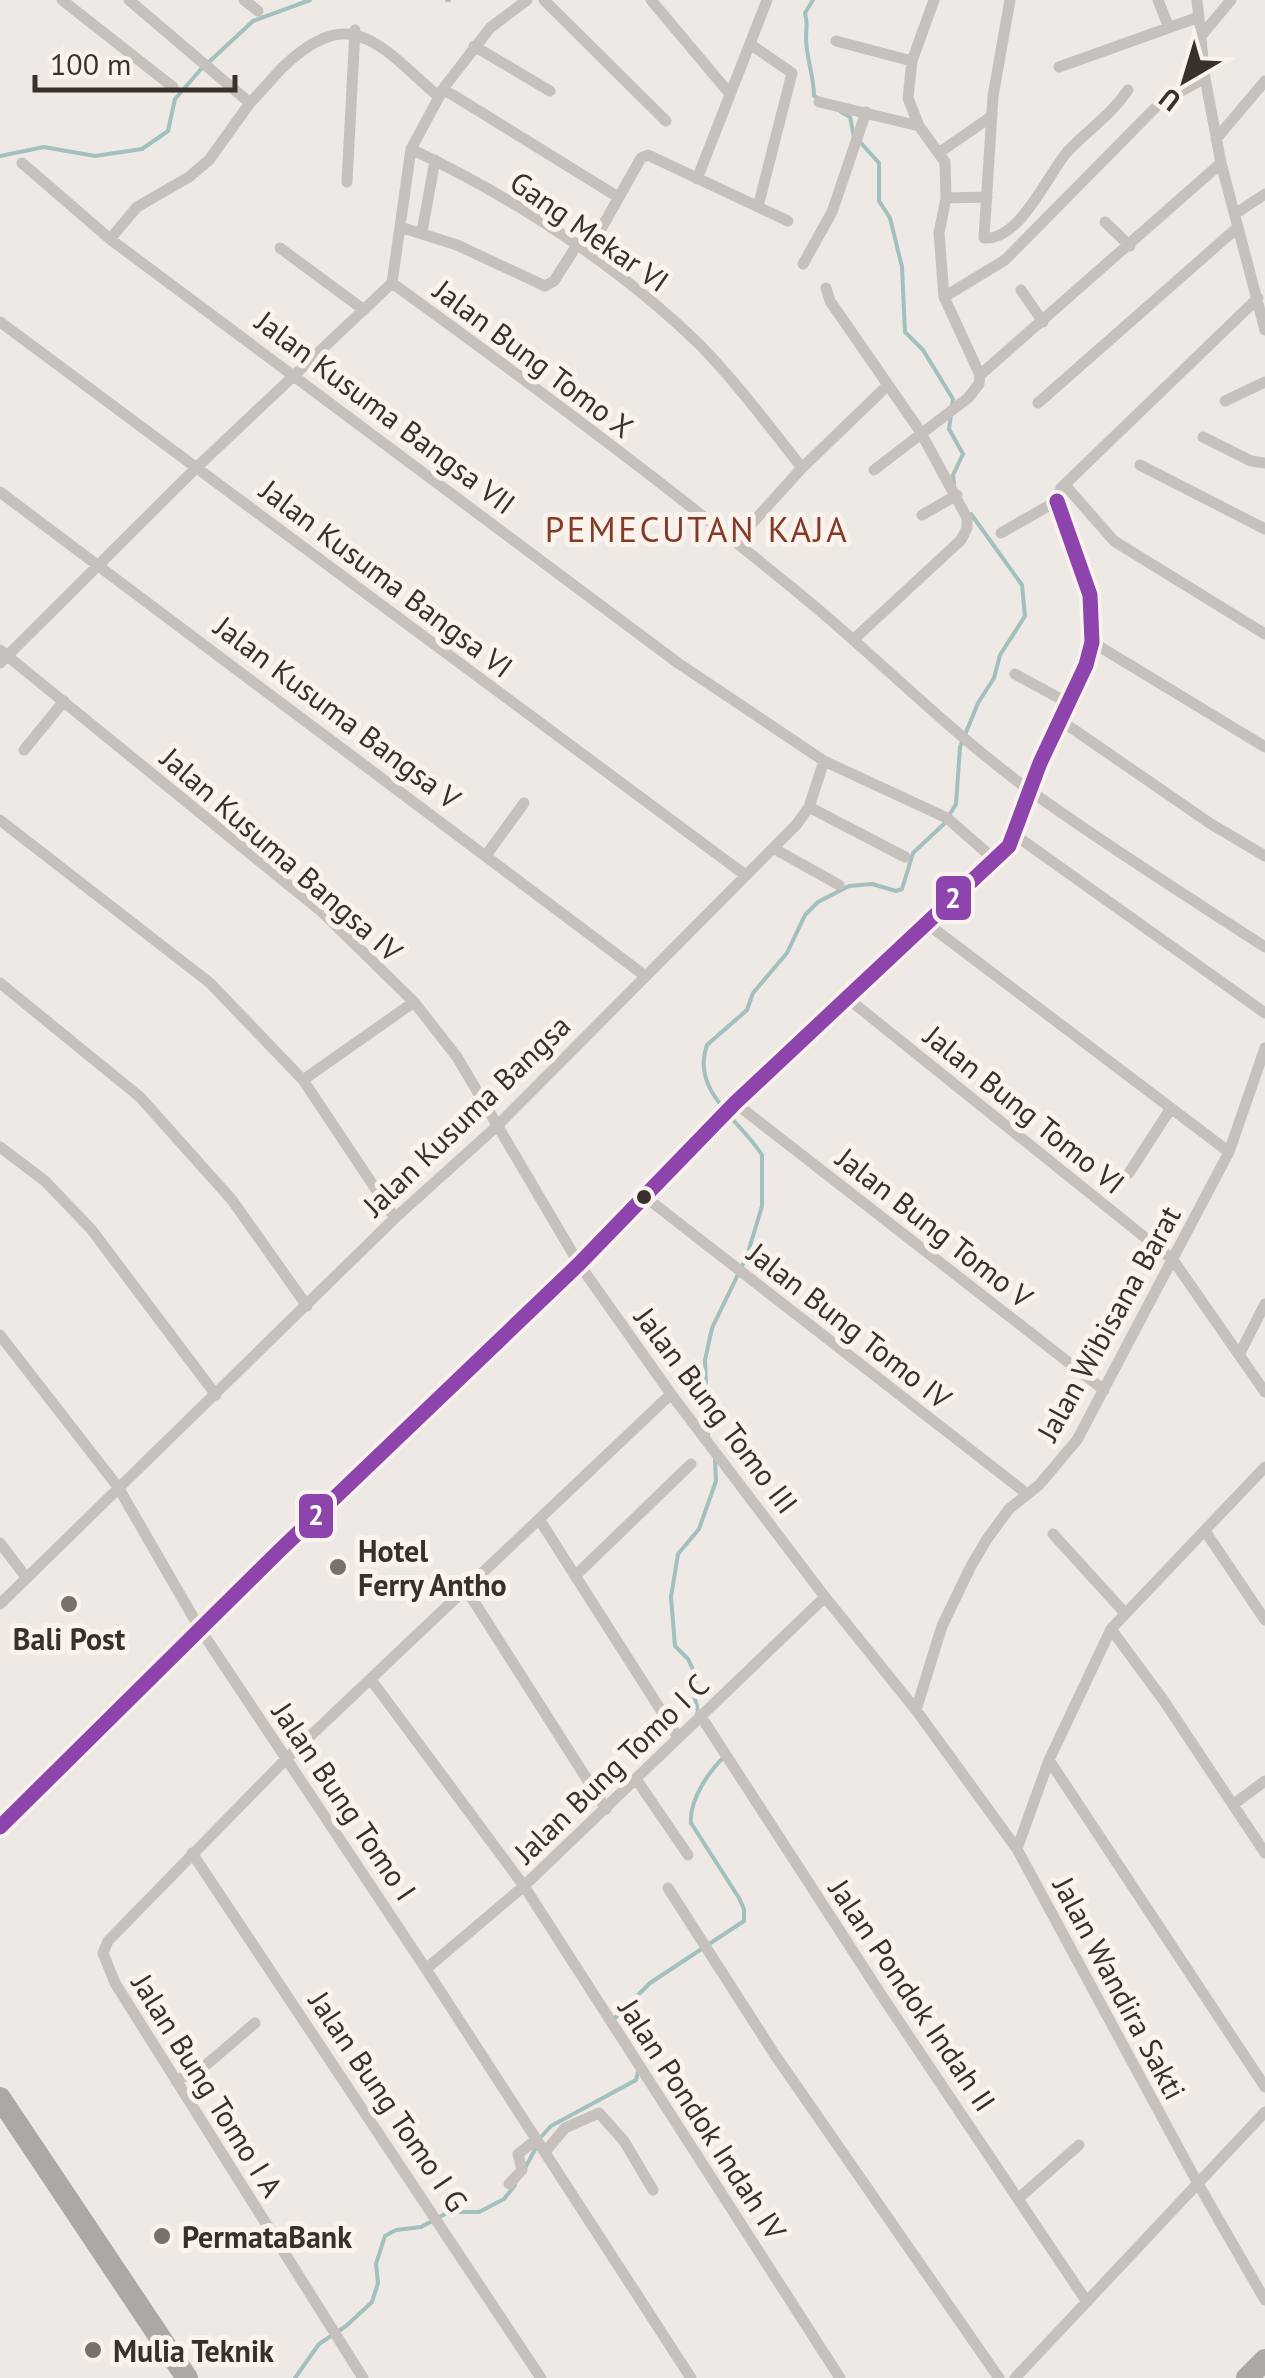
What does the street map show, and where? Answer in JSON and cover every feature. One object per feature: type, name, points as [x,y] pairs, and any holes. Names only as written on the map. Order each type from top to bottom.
[{"type":"highway","points":[[0,2098],[187,2378]]},
{"type":"highway","points":[[1248,2378],[1265,2360]]},
{"type":"street","points":[[62,0],[173,87]]},
{"type":"street","points":[[129,0],[250,103]]},
{"type":"street","points":[[244,0],[258,12]]},
{"type":"street","points":[[392,283],[411,148],[441,93],[474,46],[490,28],[527,0]]},
{"type":"street","points":[[544,0],[666,121]]},
{"type":"street","points":[[650,0],[730,94]]},
{"type":"street","points":[[697,179],[767,0]]},
{"type":"street","points":[[934,0],[912,61],[908,98],[919,126],[940,152],[948,175],[940,232],[944,297],[980,374]]},
{"type":"street","points":[[1010,0],[996,78],[982,235],[988,239],[1001,235],[1022,217],[1070,149],[1107,118],[1128,90]]},
{"type":"street","points":[[1158,0],[1169,28]]},
{"type":"street","points":[[1197,0],[1220,163],[1265,329]]},
{"type":"street","points":[[1201,36],[1231,0]]},
{"type":"street","points":[[1059,67],[1199,18]]},
{"type":"street","points":[[347,182],[355,30]]},
{"type":"street","points":[[110,239],[137,207],[189,177],[208,160],[250,103],[295,54],[328,35],[355,30],[364,32],[441,93],[618,196]]},
{"type":"street","points":[[836,40],[912,61]]},
{"type":"street","points":[[750,44],[792,73],[758,207]]},
{"type":"street","points":[[474,46],[550,91]]},
{"type":"street","points":[[944,297],[1005,260],[1160,102],[1205,78]]},
{"type":"street","points":[[1216,140],[1265,82]]},
{"type":"street","points":[[819,102],[919,126]]},
{"type":"street","points":[[803,264],[832,212],[866,112]]},
{"type":"street","points":[[940,152],[992,116]]},
{"type":"street","name":"Gang Mekar VI","points":[[411,148],[583,249],[650,299],[701,346],[802,468]]},
{"type":"street","points":[[400,227],[422,232],[546,286],[583,249],[641,158],[648,155],[788,221]]},
{"type":"street","points":[[422,232],[435,160]]},
{"type":"street","name":"Jalan Kusuma Bangsa VII","points":[[22,163],[110,239],[678,663],[824,761],[951,821],[996,860]]},
{"type":"street","points":[[874,470],[975,391],[980,374],[1220,163]]},
{"type":"street","points":[[946,198],[987,196]]},
{"type":"street","points":[[1038,403],[1264,196]]},
{"type":"street","points":[[1105,222],[1130,246]]},
{"type":"street","points":[[280,248],[364,310]]},
{"type":"street","points":[[1251,272],[1265,281]]},
{"type":"street","name":"Jalan Bung Tomo X","points":[[2,656],[392,283],[735,542],[936,715],[1030,790],[1265,948]]},
{"type":"street","points":[[826,288],[830,301],[920,431],[967,518],[967,528],[960,540],[853,640]]},
{"type":"street","points":[[1020,290],[1043,322]]},
{"type":"street","points":[[1001,533],[1057,501],[1064,485],[1258,298]]},
{"type":"street","name":"Jalan Kusuma Bangsa VI","points":[[0,322],[744,874]]},
{"type":"street","points":[[1225,401],[1265,382]]},
{"type":"street","points":[[735,542],[802,468],[888,385]]},
{"type":"street","points":[[1203,437],[1251,462],[1265,463]]},
{"type":"street","points":[[1140,465],[1265,529]]},
{"type":"street","points":[[1064,485],[1114,541],[1265,634]]},
{"type":"street","name":"Jalan Kusuma Bangsa V","points":[[0,492],[644,975]]},
{"type":"street","points":[[922,515],[957,495]]},
{"type":"street","points":[[0,1828],[579,1264],[736,1103],[925,922],[996,860],[1015,836],[1030,790],[1086,665],[1092,642],[1090,595],[1057,501]]},
{"type":"street","points":[[1092,642],[1265,747]]},
{"type":"street","name":"Jalan Kusuma Bangsa IV","points":[[2,656],[64,701],[322,912],[414,1002],[479,1090],[496,1128]]},
{"type":"street","points":[[1015,674],[1068,704]]},
{"type":"street","points":[[24,750],[64,701]]},
{"type":"street","points":[[1060,720],[1195,814],[1265,856]]},
{"type":"street","name":"Jalan Kusuma Bangsa","points":[[0,1604],[395,1218],[496,1128],[773,848],[809,807],[824,761]]},
{"type":"street","points":[[486,854],[524,803]]},
{"type":"street","points":[[809,807],[906,857]]},
{"type":"street","points":[[0,820],[210,983],[303,1080],[395,1218]]},
{"type":"street","points":[[1015,836],[1265,1014]]},
{"type":"street","points":[[773,848],[839,884]]},
{"type":"street","points":[[925,922],[1229,1152]]},
{"type":"street","points":[[0,982],[140,1098],[232,1200],[307,1306]]},
{"type":"street","name":"Jalan Bung Tomo VI","points":[[846,997],[1173,1260],[1265,1392]]},
{"type":"street","points":[[303,1080],[414,1002]]},
{"type":"street","name":"Jalan Wibisana Barat","points":[[916,1710],[954,1601],[986,1538],[1026,1493],[1058,1465],[1077,1440],[1229,1152],[1265,1048]]},
{"type":"street","name":"Jalan Bung Tomo V","points":[[736,1103],[1104,1390]]},
{"type":"street","points":[[1129,1173],[1172,1108]]},
{"type":"street","name":"Jalan Bung Tomo III","points":[[496,1128],[579,1264],[671,1394],[916,1710]]},
{"type":"street","points":[[0,1147],[45,1181],[91,1230],[216,1395]]},
{"type":"street","name":"Jalan Bung Tomo IV","points":[[644,1196],[1026,1493]]},
{"type":"street","points":[[1240,1353],[1265,1304]]},
{"type":"street","name":"Jalan Bung Tomo I","points":[[0,1334],[118,1487],[200,1629],[426,1968],[691,2378]]},
{"type":"street","name":"Jalan Bung Tomo I A","points":[[362,2378],[115,1983],[102,1953],[108,1941],[286,1759],[671,1394]]},
{"type":"street","points":[[575,1576],[691,1464]]},
{"type":"street","points":[[1017,1849],[1050,1760],[1111,1629],[1265,1466]]},
{"type":"street","points":[[539,1519],[678,1737]]},
{"type":"street","points":[[1205,1532],[1265,1620]]},
{"type":"street","points":[[1053,1534],[1124,1612]]},
{"type":"street","points":[[0,1543],[26,1578]]},
{"type":"street","points":[[466,1589],[606,1809]]},
{"type":"street","name":"Jalan Bung Tomo I C","points":[[426,1968],[524,1886],[826,1597]]},
{"type":"street","points":[[1111,1629],[1265,1852]]},
{"type":"street","name":"Jalan Pondok Indah IV","points":[[372,1681],[524,1886],[840,2378]]},
{"type":"street","name":"Jalan Wandira Sakti","points":[[916,1710],[1017,1849],[1265,2300]]},
{"type":"street","name":"Jalan Pondok Indah II","points":[[700,1715],[1086,2302]]},
{"type":"street","points":[[1050,1760],[1265,2087]]},
{"type":"street","points":[[636,1779],[688,1856]]},
{"type":"street","points":[[1234,1804],[1265,1781]]},
{"type":"street","name":"Jalan Bung Tomo I G","points":[[192,1853],[540,2378]]},
{"type":"street","points":[[668,1888],[775,2055],[998,2378]]},
{"type":"street","points":[[176,2081],[206,2065],[255,2023]]},
{"type":"street","points":[[1015,2378],[1265,2112]]},
{"type":"street","points":[[546,2152],[565,2128],[599,2113],[624,2142],[653,2190]]},
{"type":"street","points":[[508,2184],[522,2170],[518,2154],[537,2139]]},
{"type":"street","points":[[1019,2198],[1079,2145]]},
{"type":"waterway","points":[[209,62],[253,21],[310,0]]},
{"type":"waterway","points":[[813,0],[805,13],[806,45],[814,96],[820,99]]},
{"type":"waterway","points":[[0,156],[44,147],[95,156],[142,149],[168,131],[175,99],[202,68]]},
{"type":"waterway","points":[[841,112],[850,117],[854,137]]},
{"type":"waterway","points":[[861,143],[879,163],[879,201],[890,218],[902,267],[905,332],[923,350],[953,399],[952,405]]},
{"type":"waterway","points":[[951,415],[949,429],[963,454],[953,475],[954,484]]},
{"type":"waterway","points":[[950,814],[956,804],[960,747],[978,703],[994,678],[1000,655],[1025,616],[1022,585],[971,514]]},
{"type":"waterway","points":[[708,1436],[705,1360],[712,1328],[747,1256],[762,1206],[762,1155],[711,1091],[705,1077],[707,1045],[747,1010],[753,993],[787,953],[805,915],[818,902],[849,886],[872,884],[902,889],[913,853],[946,822]]},
{"type":"waterway","points":[[698,1711],[694,1695],[696,1676],[688,1659],[675,1646],[671,1597],[678,1554],[699,1529],[716,1481],[715,1459]]},
{"type":"waterway","points":[[613,2020],[650,1983],[744,1921],[739,1898],[691,1823],[701,1786],[725,1756]]},
{"type":"waterway","points":[[541,2137],[551,2126],[636,2080],[638,2072]]},
{"type":"waterway","points":[[525,2168],[537,2146]]},
{"type":"waterway","points":[[295,2378],[319,2344],[372,2302],[378,2283],[376,2264],[385,2236],[396,2230],[421,2227],[449,2212],[479,2212],[504,2199],[515,2185]]},
{"type":"transit line","name":"2","points":[[0,1827],[277,1553],[579,1264],[735,1103],[1009,846],[1040,763],[1086,665],[1092,642],[1090,595],[1057,501]]},
{"type":"place","name":"Hotel Ferry Antho","points":[[338,1567]]},
{"type":"place","name":"Bali Post","points":[[69,1604]]},
{"type":"place","name":"PermataBank","points":[[162,2236]]},
{"type":"place","name":"Mulia Teknik","points":[[93,2350]]},
{"type":"district","name":"PEMECUTAN KAJA","points":[[697,529]]}]
